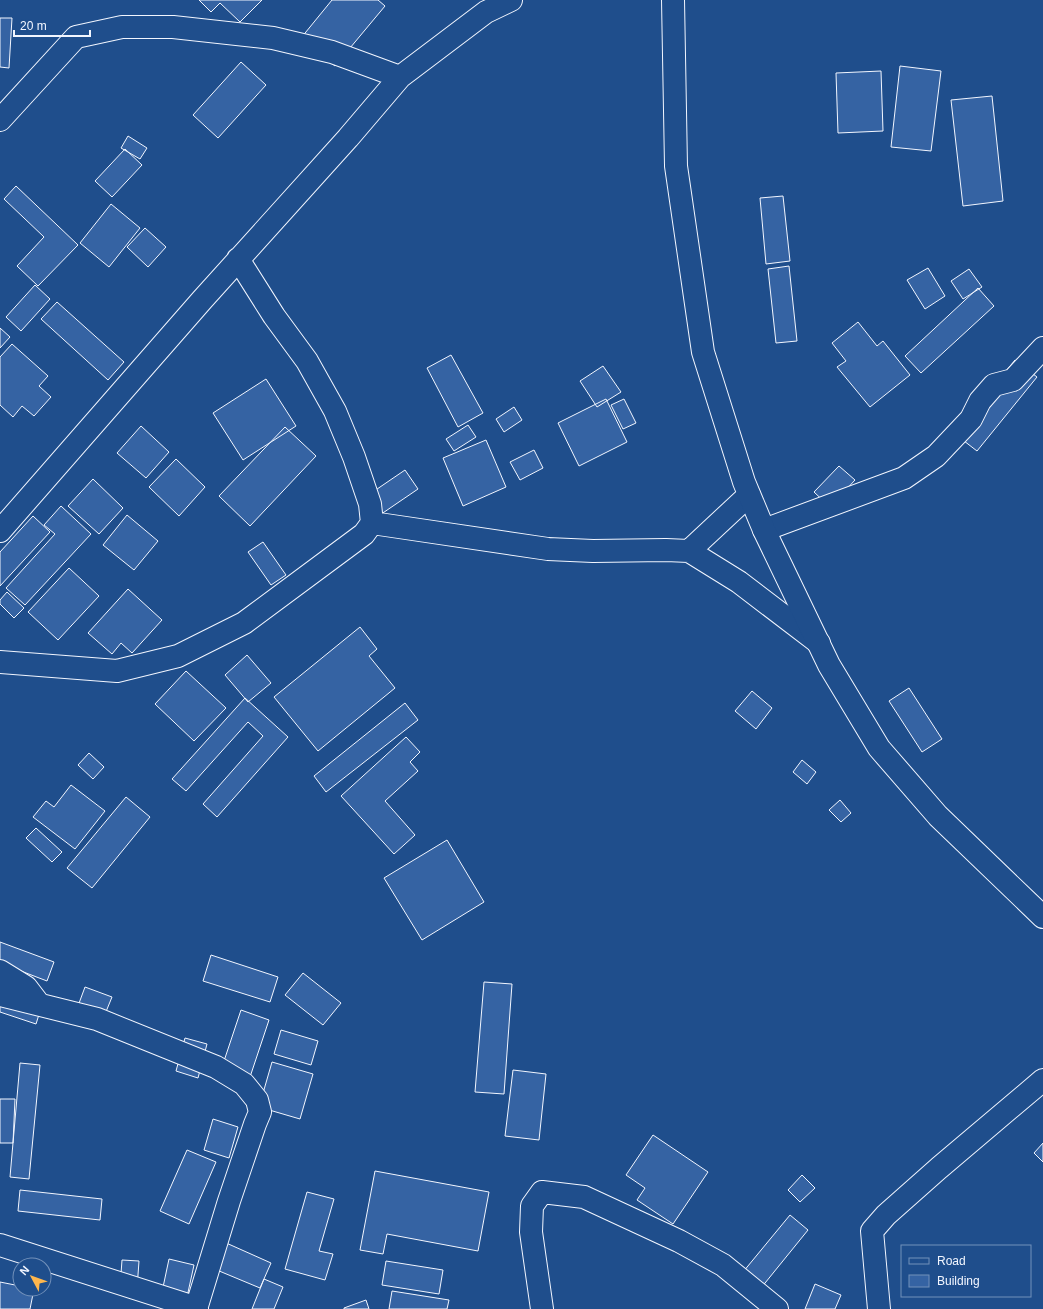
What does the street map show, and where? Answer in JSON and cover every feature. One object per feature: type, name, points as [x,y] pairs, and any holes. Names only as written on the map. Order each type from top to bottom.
[{"type":"street","points":[[0,531],[196,306],[400,78],[486,12],[511,0]]},
{"type":"street","points":[[673,0],[676,166],[703,352],[749,495],[764,530],[830,665],[878,748],[938,816],[1043,918]]},
{"type":"street","points":[[0,120],[76,37],[122,27],[173,27],[273,38],[332,52],[400,78]]},
{"type":"street","points":[[0,662],[117,671],[178,656],[244,623],[364,534],[372,522],[370,504],[354,457],[335,411],[306,361],[274,316],[238,259]]},
{"type":"street","points":[[764,530],[904,478],[936,456],[972,419],[980,401],[994,385],[1013,380],[1043,348]]},
{"type":"street","points":[[689,551],[749,495]]},
{"type":"street","points":[[372,522],[548,548],[593,551],[689,551],[739,582],[819,643]]},
{"type":"street","points":[[0,971],[26,987],[39,1004]]},
{"type":"street","points":[[0,995],[97,1019],[216,1067],[244,1084],[257,1100],[260,1112],[229,1201],[197,1308],[0,1245]]},
{"type":"street","points":[[879,1309],[872,1231],[886,1215],[939,1168],[1043,1080]]},
{"type":"street","points":[[542,1309],[532,1232],[532,1206],[542,1192],[584,1198],[679,1241],[723,1265],[777,1309]]},
{"type":"building","points":[[199,0],[262,0],[240,22],[220,3],[211,12]]},
{"type":"building","points":[[332,0],[378,0],[385,6],[335,66],[301,38]]},
{"type":"building","points":[[0,18],[12,18],[9,68],[0,67]]},
{"type":"building","points":[[241,62],[266,85],[218,138],[193,115]]},
{"type":"building","points":[[900,66],[941,71],[931,151],[891,147]]},
{"type":"building","points":[[881,71],[883,131],[838,133],[836,73]]},
{"type":"building","points":[[992,96],[1003,201],[963,206],[951,100]]},
{"type":"building","points":[[128,136],[147,148],[140,159],[121,148]]},
{"type":"building","points":[[125,149],[142,165],[112,197],[95,181]]},
{"type":"building","points":[[16,186],[78,245],[38,286],[17,266],[44,237],[4,199]]},
{"type":"building","points":[[783,196],[790,261],[766,264],[760,198]]},
{"type":"building","points":[[111,204],[140,228],[109,267],[80,243]]},
{"type":"building","points":[[145,228],[166,247],[148,267],[127,247]]},
{"type":"building","points":[[789,266],[797,341],[776,343],[768,269]]},
{"type":"building","points":[[928,268],[945,296],[925,309],[907,280]]},
{"type":"building","points":[[969,269],[982,287],[963,299],[951,281]]},
{"type":"building","points":[[35,285],[50,299],[21,331],[6,317]]},
{"type":"building","points":[[978,288],[994,306],[921,373],[905,356]]},
{"type":"building","points":[[57,302],[124,362],[108,380],[41,319]]},
{"type":"building","points":[[858,322],[877,346],[883,341],[910,375],[870,407],[837,367],[846,361],[832,343]]},
{"type":"building","points":[[0,328],[10,337],[0,348]]},
{"type":"building","points":[[12,344],[48,376],[39,386],[51,397],[34,416],[22,406],[13,417],[0,405],[0,357]]},
{"type":"building","points":[[451,355],[483,413],[458,427],[427,368]]},
{"type":"building","points":[[1015,360],[1037,377],[977,451],[955,434]]},
{"type":"building","points":[[603,366],[621,392],[597,407],[580,381]]},
{"type":"building","points":[[266,379],[296,426],[243,460],[213,413]]},
{"type":"building","points":[[606,399],[627,442],[579,466],[558,423]]},
{"type":"building","points":[[624,399],[636,423],[623,429],[611,405]]},
{"type":"building","points":[[514,407],[522,420],[504,432],[496,419]]},
{"type":"building","points":[[468,425],[476,437],[454,451],[446,439]]},
{"type":"building","points":[[141,426],[169,452],[146,478],[117,453]]},
{"type":"building","points":[[285,427],[316,456],[250,526],[219,496]]},
{"type":"building","points":[[486,440],[506,487],[463,506],[443,458]]},
{"type":"building","points":[[534,450],[543,468],[520,480],[510,462]]},
{"type":"building","points":[[176,459],[205,487],[179,516],[149,487]]},
{"type":"building","points":[[839,466],[855,480],[830,507],[814,492]]},
{"type":"building","points":[[405,470],[418,489],[374,519],[361,500]]},
{"type":"building","points":[[93,479],[123,508],[99,534],[68,506]]},
{"type":"building","points":[[61,506],[91,534],[25,605],[6,588],[55,534],[44,525]]},
{"type":"building","points":[[127,515],[158,541],[134,570],[103,545]]},
{"type":"building","points":[[33,516],[50,532],[0,586],[0,552]]},
{"type":"building","points":[[263,542],[286,575],[271,585],[248,552]]},
{"type":"building","points":[[69,568],[99,596],[58,640],[28,612]]},
{"type":"building","points":[[128,589],[162,620],[132,653],[121,643],[112,654],[88,633]]},
{"type":"building","points":[[7,592],[24,608],[14,618],[0,604],[0,600]]},
{"type":"building","points":[[360,627],[377,649],[369,656],[395,688],[318,751],[274,697]]},
{"type":"building","points":[[247,655],[271,683],[248,702],[225,675]]},
{"type":"building","points":[[186,671],[226,708],[194,741],[155,704]]},
{"type":"building","points":[[909,688],[942,739],[922,752],[889,701]]},
{"type":"building","points":[[752,691],[772,708],[756,729],[735,711]]},
{"type":"building","points":[[245,698],[288,737],[217,817],[203,804],[263,736],[248,722],[186,791],[172,779]]},
{"type":"building","points":[[405,703],[418,720],[326,792],[314,776]]},
{"type":"building","points":[[406,737],[420,752],[410,762],[418,771],[385,801],[415,835],[394,854],[341,796]]},
{"type":"building","points":[[89,753],[104,767],[93,779],[78,765]]},
{"type":"building","points":[[802,760],[816,772],[807,784],[793,772]]},
{"type":"building","points":[[71,785],[105,811],[75,849],[33,817],[46,801],[54,807]]},
{"type":"building","points":[[126,797],[150,817],[92,888],[67,868]]},
{"type":"building","points":[[840,800],[851,813],[841,822],[829,810]]},
{"type":"building","points":[[36,828],[62,852],[52,862],[26,838]]},
{"type":"building","points":[[447,840],[484,902],[422,940],[384,878]]},
{"type":"building","points":[[0,942],[54,962],[47,981],[0,963]]},
{"type":"building","points":[[211,955],[278,977],[270,1002],[203,981]]},
{"type":"building","points":[[303,973],[341,1003],[323,1025],[285,995]]},
{"type":"building","points":[[484,982],[512,984],[504,1094],[475,1092]]},
{"type":"building","points":[[85,987],[112,997],[101,1024],[75,1014]]},
{"type":"building","points":[[0,990],[42,1005],[36,1024],[0,1012]]},
{"type":"building","points":[[241,1010],[269,1020],[246,1089],[218,1079]]},
{"type":"building","points":[[281,1030],[318,1041],[311,1065],[274,1054]]},
{"type":"building","points":[[185,1038],[207,1044],[198,1078],[176,1071]]},
{"type":"building","points":[[272,1062],[313,1074],[300,1119],[259,1107]]},
{"type":"building","points":[[20,1063],[40,1065],[29,1179],[10,1177]]},
{"type":"building","points":[[513,1070],[546,1074],[539,1140],[505,1136]]},
{"type":"building","points":[[0,1099],[15,1099],[13,1143],[0,1143]]},
{"type":"building","points":[[213,1119],[238,1127],[229,1158],[204,1150]]},
{"type":"building","points":[[653,1135],[708,1172],[673,1224],[637,1200],[645,1188],[626,1175]]},
{"type":"building","points":[[1043,1143],[1043,1162],[1034,1153]]},
{"type":"building","points":[[187,1150],[216,1162],[189,1224],[160,1211]]},
{"type":"building","points":[[375,1171],[489,1192],[478,1251],[387,1234],[383,1254],[360,1250]]},
{"type":"building","points":[[802,1175],[815,1188],[800,1202],[788,1190]]},
{"type":"building","points":[[20,1190],[102,1199],[100,1220],[18,1211]]},
{"type":"building","points":[[307,1192],[334,1199],[319,1251],[333,1254],[325,1280],[285,1269]]},
{"type":"building","points":[[790,1215],[808,1230],[761,1288],[743,1272]]},
{"type":"building","points":[[224,1242],[271,1263],[260,1288],[212,1268]]},
{"type":"building","points":[[169,1259],[194,1265],[187,1297],[162,1292]]},
{"type":"building","points":[[122,1260],[139,1261],[137,1289],[120,1288]]},
{"type":"building","points":[[386,1261],[443,1270],[439,1294],[382,1285]]},
{"type":"building","points":[[264,1279],[283,1287],[274,1309],[252,1309]]},
{"type":"building","points":[[0,1282],[12,1284],[12,1297],[32,1297],[30,1309],[0,1309]]},
{"type":"building","points":[[815,1284],[841,1295],[835,1309],[805,1309]]},
{"type":"building","points":[[392,1291],[449,1300],[447,1309],[389,1309]]},
{"type":"building","points":[[366,1300],[369,1309],[344,1309],[344,1308]]}]
